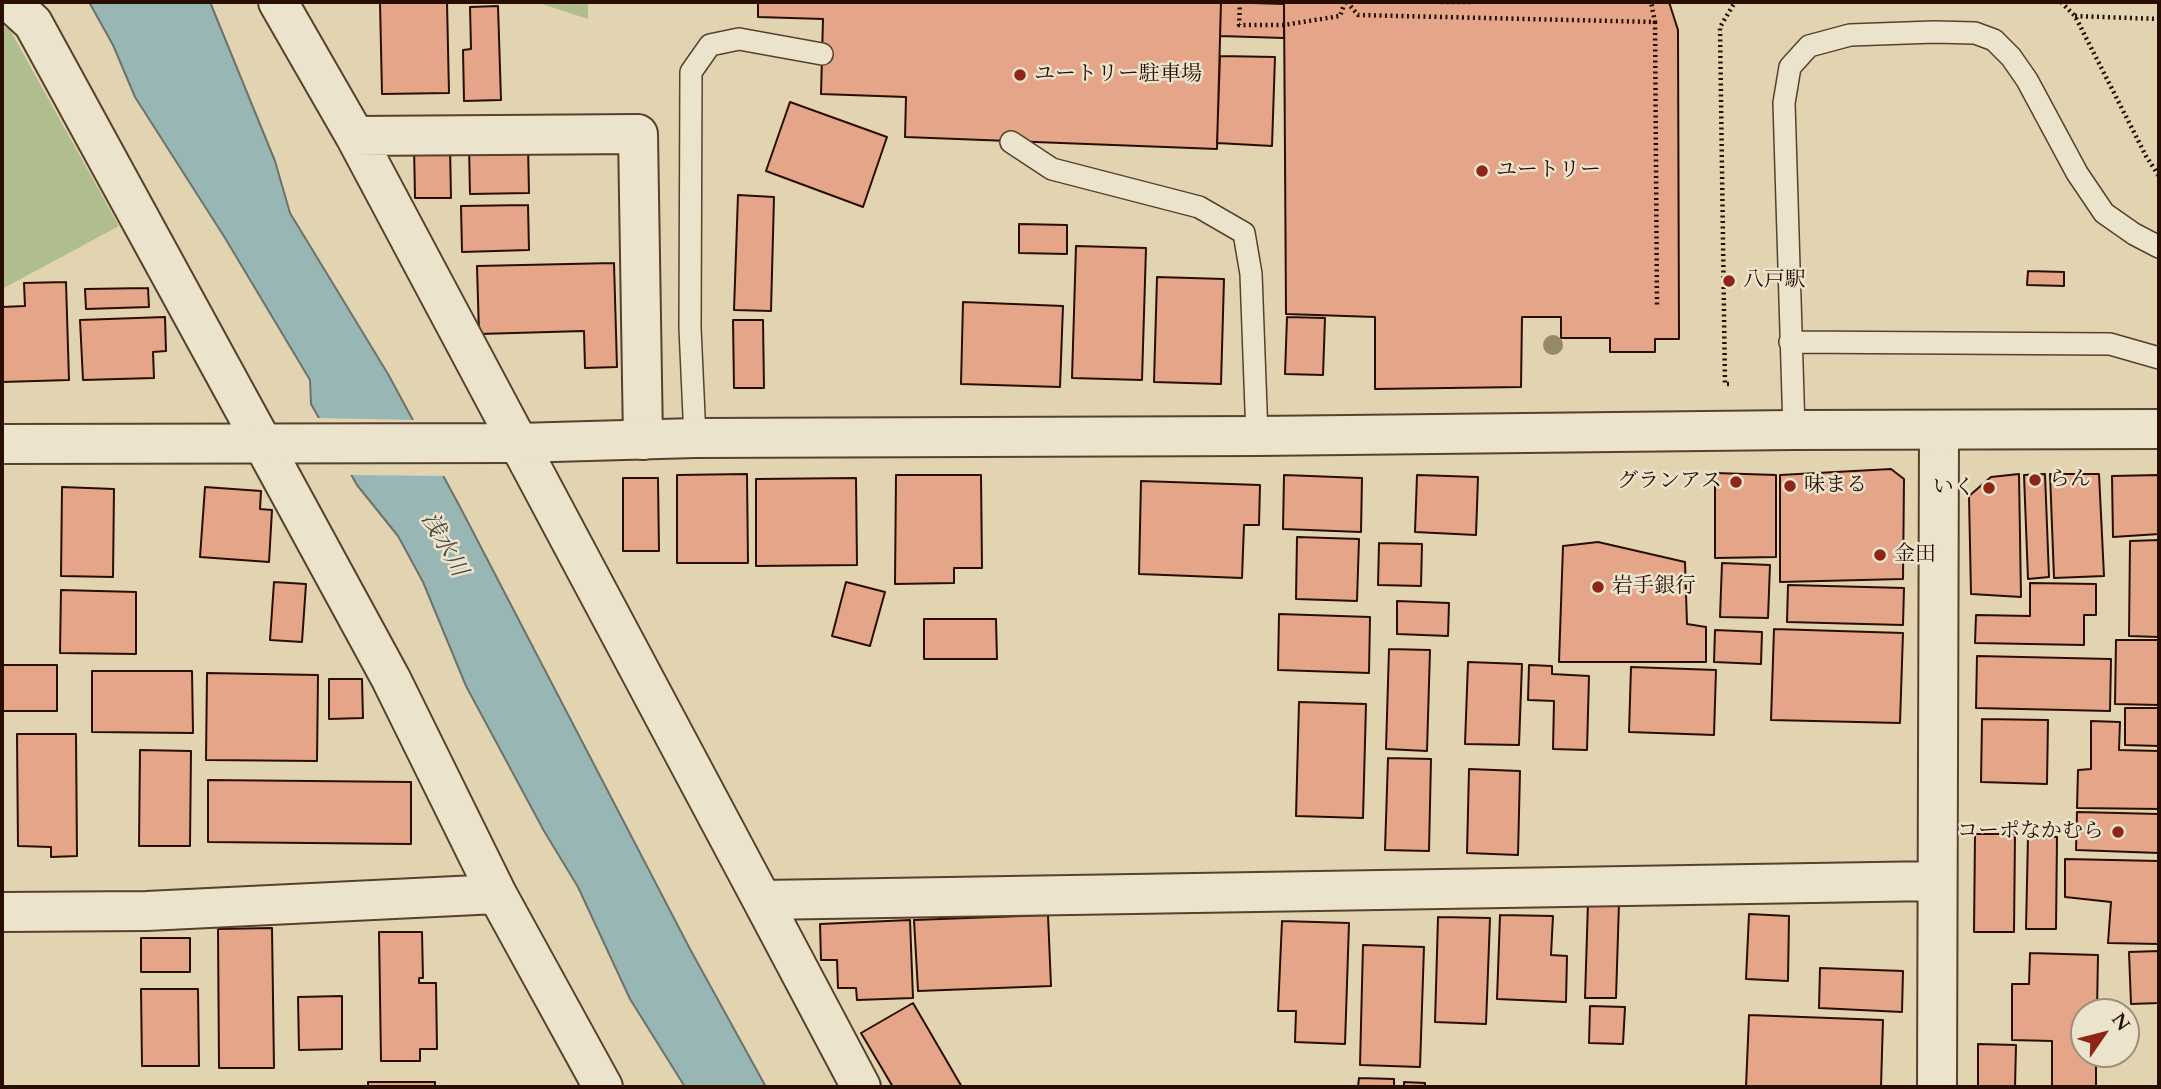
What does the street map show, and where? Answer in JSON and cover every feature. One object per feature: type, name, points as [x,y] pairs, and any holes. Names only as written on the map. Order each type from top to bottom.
[{"type":"street","points":[[10,2],[33,23],[276,443],[497,894],[603,1087]]},
{"type":"street","points":[[278,2],[355,136],[505,443],[762,900],[862,1087]]},
{"type":"street","points":[[355,136],[638,134],[643,440]]},
{"type":"street","points":[[2,444],[505,443],[695,438],[2159,429]]},
{"type":"street","points":[[1937,1087],[1939,431]]},
{"type":"street","points":[[762,900],[1936,881]]},
{"type":"street","points":[[2,912],[147,911],[497,894]]},
{"type":"lane","points":[[1794,430],[1784,103],[1790,67],[1809,46],[1850,35],[1934,32],[1975,33],[1994,40],[2027,79],[2077,173],[2105,213],[2134,234],[2159,247]]},
{"type":"lane","points":[[695,438],[690,328],[691,72],[710,44],[739,39],[822,54]]},
{"type":"lane","points":[[1011,142],[1052,169],[1199,207],[1244,233],[1251,274],[1257,436]]},
{"type":"lane","points":[[1790,342],[2110,344],[2159,358]]},
{"type":"path","points":[[1240,2],[1239,25],[1284,26],[1340,16],[1346,2],[1358,15],[1655,22]]},
{"type":"path","points":[[1441,2],[1472,2]]},
{"type":"path","points":[[1651,2],[1655,22],[1657,306]]},
{"type":"path","points":[[1734,384],[1725,384],[1720,27],[1735,2]]},
{"type":"path","points":[[2061,2],[2075,16],[2146,156],[2159,176]]},
{"type":"path","points":[[2075,16],[2159,19]]},
{"type":"green space","points":[[536,2],[588,2],[588,19]]},
{"type":"green space","points":[[2,27],[9,28],[119,226],[2,289]]},
{"type":"water","name":"浅水川","points":[[89,2],[210,2],[275,161],[290,213],[388,374],[690,949],[766,1087],[685,1087],[630,999],[578,887],[544,831],[466,686],[423,582],[398,536],[357,485],[311,404],[310,380],[225,238],[135,97],[113,45]]},
{"type":"pier","points":[[316,418],[417,420],[447,476],[348,475]]},
{"type":"building","points":[[380,2],[447,2],[449,93],[382,94]]},
{"type":"building","name":"ユートリー駐車場","points":[[758,2],[1221,2],[1217,149],[905,137],[906,97],[821,94],[823,19],[758,17]]},
{"type":"building","points":[[1221,2],[1284,4],[1284,38],[1220,36]]},
{"type":"building","name":"ユートリー","points":[[1284,2],[1669,2],[1678,30],[1679,339],[1655,339],[1655,352],[1610,352],[1610,338],[1561,338],[1561,317],[1522,317],[1521,387],[1375,389],[1375,317],[1286,314]]},
{"type":"building","points":[[498,6],[501,100],[464,101],[463,50],[471,49],[470,7]]},
{"type":"building","points":[[1220,56],[1275,57],[1272,146],[1217,143]]},
{"type":"building","points":[[790,102],[887,137],[863,207],[766,171]]},
{"type":"building","points":[[450,145],[451,198],[415,198],[414,146]]},
{"type":"building","points":[[528,145],[529,193],[470,194],[469,146]]},
{"type":"building","points":[[738,195],[774,197],[771,311],[734,310]]},
{"type":"building","points":[[528,205],[529,250],[462,252],[461,206]]},
{"type":"building","points":[[1019,224],[1067,225],[1067,254],[1019,253]]},
{"type":"building","points":[[1076,246],[1146,248],[1142,380],[1072,378]]},
{"type":"building","points":[[614,263],[617,367],[585,368],[584,331],[479,334],[477,266]]},
{"type":"building","points":[[2028,271],[2064,272],[2064,286],[2027,285]]},
{"type":"building","points":[[1157,277],[1224,279],[1221,384],[1154,382]]},
{"type":"building","points":[[66,282],[69,380],[2,382],[2,307],[25,306],[24,283]]},
{"type":"building","points":[[148,288],[149,307],[86,309],[85,289]]},
{"type":"building","points":[[963,302],[1063,306],[1060,387],[961,384]]},
{"type":"building","points":[[165,317],[166,351],[153,352],[154,378],[83,380],[80,320]]},
{"type":"building","points":[[1287,317],[1325,318],[1323,375],[1285,374]]},
{"type":"building","points":[[733,320],[763,320],[764,388],[734,388]]},
{"type":"building","points":[[1891,469],[1904,479],[1903,579],[1780,582],[1780,475]]},
{"type":"building","points":[[1715,473],[1776,475],[1776,557],[1715,558]]},
{"type":"building","points":[[747,474],[748,563],[677,563],[677,475]]},
{"type":"building","points":[[2019,474],[2021,597],[1971,594],[1969,496],[1991,477]]},
{"type":"building","points":[[2045,474],[2049,577],[2028,579],[2024,475]]},
{"type":"building","points":[[2050,474],[2099,474],[2104,576],[2054,578]]},
{"type":"building","points":[[896,475],[981,475],[982,568],[954,568],[954,583],[895,584]]},
{"type":"building","points":[[1284,475],[1362,478],[1361,532],[1283,529]]},
{"type":"building","points":[[1417,475],[1478,477],[1476,535],[1415,532]]},
{"type":"building","points":[[2159,475],[2159,534],[2113,537],[2112,476]]},
{"type":"building","points":[[623,478],[658,478],[659,551],[623,551]]},
{"type":"building","points":[[856,478],[857,565],[756,566],[756,479]]},
{"type":"building","points":[[1141,481],[1260,485],[1259,525],[1244,525],[1242,578],[1139,574]]},
{"type":"building","points":[[62,487],[114,489],[113,577],[61,576]]},
{"type":"building","points":[[205,487],[261,491],[260,509],[272,510],[269,562],[200,557]]},
{"type":"building","points":[[1297,537],[1359,539],[1357,601],[1296,599]]},
{"type":"building","points":[[2159,540],[2159,637],[2129,636],[2130,541]]},
{"type":"building","points":[[1598,542],[1685,562],[1687,624],[1706,627],[1706,662],[1559,662],[1563,546]]},
{"type":"building","points":[[1379,543],[1422,544],[1421,586],[1378,585]]},
{"type":"building","points":[[1722,563],[1770,565],[1768,618],[1720,617]]},
{"type":"building","points":[[274,582],[306,584],[302,642],[270,640]]},
{"type":"building","points":[[846,582],[885,592],[870,646],[832,636]]},
{"type":"building","points":[[2030,583],[2096,584],[2096,615],[2084,615],[2084,645],[1975,643],[1976,615],[2030,616]]},
{"type":"building","points":[[1788,585],[1904,588],[1903,625],[1787,622]]},
{"type":"building","points":[[61,590],[136,592],[136,654],[60,653]]},
{"type":"building","points":[[1397,601],[1449,603],[1448,636],[1397,634]]},
{"type":"building","points":[[1279,614],[1370,617],[1369,673],[1278,670]]},
{"type":"building","points":[[924,619],[996,619],[997,659],[924,659]]},
{"type":"building","points":[[1774,629],[1903,633],[1900,723],[1771,720]]},
{"type":"building","points":[[1715,630],[1762,632],[1761,664],[1714,662]]},
{"type":"building","points":[[2116,640],[2159,640],[2159,705],[2115,704]]},
{"type":"building","points":[[1389,649],[1430,650],[1427,751],[1386,749]]},
{"type":"building","points":[[1977,656],[2111,659],[2110,711],[1976,708]]},
{"type":"building","points":[[1468,662],[1522,664],[1519,745],[1465,744]]},
{"type":"building","points":[[2,665],[57,665],[57,711],[2,711]]},
{"type":"building","points":[[1529,665],[1552,666],[1552,674],[1589,676],[1587,750],[1553,749],[1554,701],[1528,700]]},
{"type":"building","points":[[1631,667],[1716,670],[1714,735],[1629,732]]},
{"type":"building","points":[[92,671],[192,671],[193,733],[92,732]]},
{"type":"building","points":[[207,673],[318,675],[317,761],[206,760]]},
{"type":"building","points":[[329,679],[362,679],[363,718],[329,719]]},
{"type":"building","points":[[1299,702],[1366,704],[1363,818],[1296,816]]},
{"type":"building","points":[[2125,708],[2159,708],[2159,746],[2125,745]]},
{"type":"building","points":[[1982,719],[2048,720],[2047,784],[1981,782]]},
{"type":"building","points":[[2091,721],[2120,722],[2119,750],[2159,751],[2159,809],[2077,808],[2078,770],[2091,769]]},
{"type":"building","points":[[17,734],[76,734],[77,856],[51,857],[51,847],[18,846]]},
{"type":"building","points":[[140,750],[191,751],[190,846],[139,846]]},
{"type":"building","points":[[1388,758],[1431,759],[1429,851],[1385,850]]},
{"type":"building","points":[[1469,769],[1520,771],[1518,855],[1467,853]]},
{"type":"building","points":[[208,780],[411,782],[411,844],[208,842]]},
{"type":"building","name":"コーポなかむら","points":[[2077,812],[2159,814],[2159,853],[2076,850]]},
{"type":"building","points":[[1975,834],[2015,834],[2014,932],[1974,932]]},
{"type":"building","points":[[2028,836],[2057,837],[2056,929],[2026,929]]},
{"type":"building","points":[[2065,859],[2159,861],[2159,944],[2108,943],[2111,902],[2065,897]]},
{"type":"building","points":[[1588,902],[1619,903],[1616,998],[1585,998]]},
{"type":"building","points":[[1749,914],[1789,916],[1788,981],[1746,979]]},
{"type":"building","points":[[1048,915],[1051,986],[918,991],[914,920]]},
{"type":"building","points":[[1500,915],[1553,916],[1551,955],[1567,956],[1566,1002],[1497,999]]},
{"type":"building","points":[[1438,917],[1490,918],[1486,1024],[1435,1022]]},
{"type":"building","points":[[910,920],[913,998],[857,1000],[856,988],[838,988],[837,960],[821,960],[820,924]]},
{"type":"building","points":[[1282,921],[1349,923],[1345,1044],[1295,1042],[1296,1011],[1278,1011]]},
{"type":"building","points":[[272,928],[274,1068],[219,1068],[218,929]]},
{"type":"building","points":[[379,932],[422,932],[423,978],[419,978],[419,983],[436,983],[437,1049],[420,1049],[420,1061],[381,1061]]},
{"type":"building","points":[[141,938],[190,938],[190,972],[141,972]]},
{"type":"building","points":[[1363,945],[1424,947],[1420,1067],[1360,1065]]},
{"type":"building","points":[[2159,951],[2159,1003],[2140,1004],[2140,998],[2131,998],[2129,952]]},
{"type":"building","points":[[2030,953],[2098,955],[2097,998],[2070,998],[2070,1068],[2096,1068],[2096,1087],[2052,1087],[2052,1041],[2012,1040],[2012,984],[2029,984]]},
{"type":"building","points":[[1820,968],[1903,971],[1902,1012],[1819,1008]]},
{"type":"building","points":[[141,989],[198,989],[199,1066],[142,1066]]},
{"type":"building","points":[[342,996],[342,1049],[299,1050],[298,997]]},
{"type":"building","points":[[913,1003],[962,1087],[893,1087],[861,1033]]},
{"type":"building","points":[[1590,1006],[1625,1007],[1623,1044],[1589,1043]]},
{"type":"building","points":[[1749,1015],[1883,1020],[1881,1087],[1746,1087]]},
{"type":"building","points":[[1978,1044],[2016,1045],[2015,1087],[1978,1087]]},
{"type":"building","points":[[1359,1078],[1394,1079],[1394,1087],[1358,1087]]},
{"type":"building","points":[[368,1082],[435,1082],[435,1087],[368,1087]]},
{"type":"building","points":[[1404,1082],[1425,1083],[1425,1087],[1404,1087]]},
{"type":"place","name":"ユートリー駐車場","points":[[1020,75]]},
{"type":"place","name":"ユートリー","points":[[1482,171]]},
{"type":"place","name":"八戸駅","points":[[1729,281]]},
{"type":"place","name":"らん","points":[[2035,480]]},
{"type":"place","name":"グランアス","points":[[1736,482]]},
{"type":"place","name":"味まる","points":[[1790,486]]},
{"type":"place","name":"いく","points":[[1989,488]]},
{"type":"place","name":"金田","points":[[1880,555]]},
{"type":"place","name":"岩手銀行","points":[[1598,587]]},
{"type":"place","name":"コーポなかむら","points":[[2118,832]]}]
